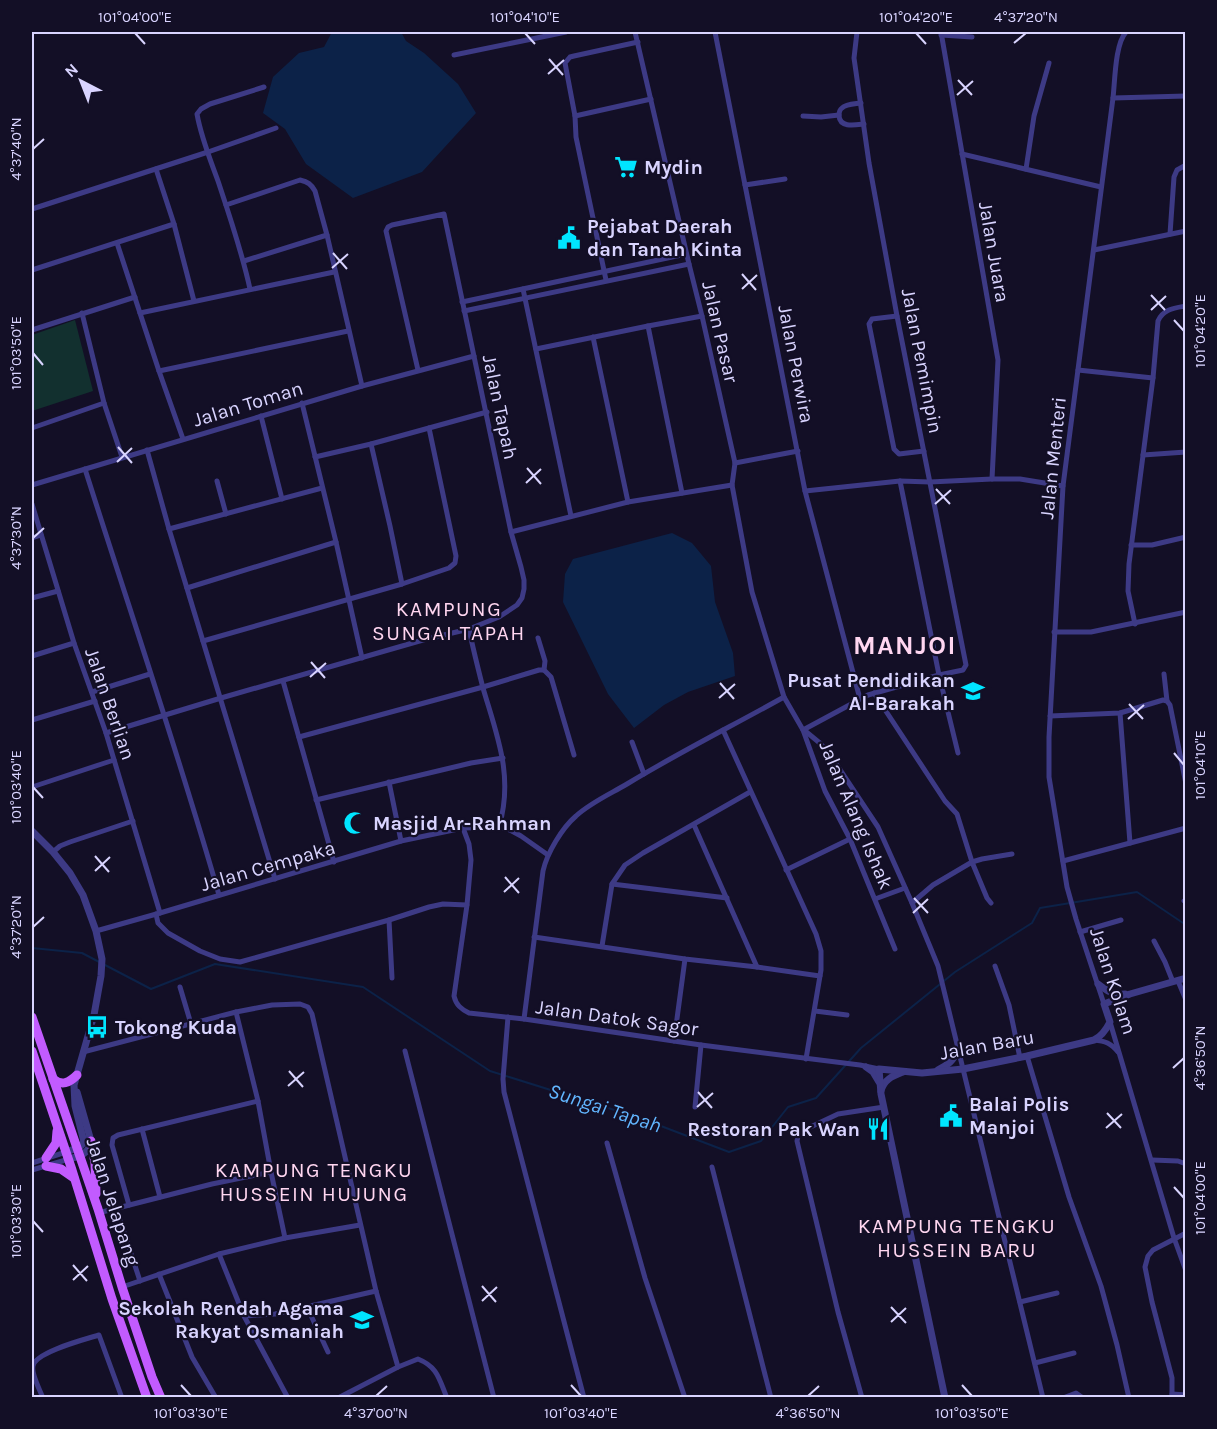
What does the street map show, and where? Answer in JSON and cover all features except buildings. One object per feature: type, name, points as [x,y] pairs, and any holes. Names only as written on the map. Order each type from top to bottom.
[{"type":"main road","name":"Jalan Jelapang","points":[[32,1017],[53,1079],[72,1154],[75,1180],[112,1299],[147,1398]]},
{"type":"main road","name":"Jalan Jelapang","points":[[32,1051],[57,1127],[98,1211],[161,1398]]},
{"type":"main road","points":[[53,1079],[64,1083],[72,1080],[76,1075]]},
{"type":"main road","points":[[57,1127],[56,1143],[46,1162],[63,1170],[75,1180]]},
{"type":"main road","points":[[91,1141],[98,1211]]},
{"type":"street","points":[[454,55],[566,32]]},
{"type":"street","name":"Jalan Pasar","points":[[635,32],[735,464],[732,485]]},
{"type":"street","name":"Jalan Perwira","points":[[715,32],[806,490],[860,699]]},
{"type":"street","name":"Jalan Pemimpin","points":[[857,32],[854,58],[869,163],[966,665],[963,670],[939,675]]},
{"type":"street","points":[[941,33],[972,38]]},
{"type":"street","name":"Jalan Juara","points":[[941,33],[998,360],[992,478]]},
{"type":"street","name":"Jalan Menteri","points":[[1067,887],[1049,777],[1054,632],[1063,486],[1118,45],[1124,33]]},
{"type":"street","points":[[606,280],[576,137],[575,116],[565,66],[567,60],[573,56],[638,42]]},
{"type":"street","points":[[1026,169],[1034,116],[1049,63]]},
{"type":"street","points":[[250,289],[244,261],[197,114],[210,104],[264,87]]},
{"type":"street","points":[[1113,98],[1185,96]]},
{"type":"street","points":[[575,116],[651,99]]},
{"type":"street","points":[[861,103],[843,107],[839,115],[843,124],[864,124]]},
{"type":"street","points":[[803,116],[839,115]]},
{"type":"street","points":[[32,209],[276,128]]},
{"type":"street","points":[[962,154],[1101,187]]},
{"type":"street","points":[[1170,234],[1174,177],[1177,170],[1185,165]]},
{"type":"street","points":[[156,169],[174,224],[194,301]]},
{"type":"street","points":[[745,185],[785,179]]},
{"type":"street","points":[[226,205],[300,180],[312,185],[327,235],[362,386]]},
{"type":"street","name":"Jalan Tapah","points":[[106,733],[423,640],[469,629],[508,612],[522,598],[524,580],[511,532],[444,214],[392,225],[386,231],[418,370]]},
{"type":"street","points":[[32,270],[174,224]]},
{"type":"street","points":[[1094,250],[1185,231]]},
{"type":"street","points":[[244,261],[327,235]]},
{"type":"street","points":[[117,243],[183,439]]},
{"type":"street","points":[[462,302],[687,254]]},
{"type":"street","points":[[464,311],[689,264]]},
{"type":"street","points":[[140,313],[334,272]]},
{"type":"street","points":[[523,289],[571,516]]},
{"type":"street","points":[[32,330],[135,297]]},
{"type":"street","points":[[1135,624],[1128,591],[1131,545],[1153,378],[1158,321],[1160,316],[1169,309],[1185,306]]},
{"type":"street","points":[[82,313],[104,403],[122,457]]},
{"type":"street","points":[[536,349],[702,316]]},
{"type":"street","points":[[897,316],[872,319],[869,324],[871,335],[894,449],[899,454],[924,451]]},
{"type":"street","points":[[648,326],[682,493]]},
{"type":"street","points":[[159,371],[348,331]]},
{"type":"street","points":[[593,337],[628,502]]},
{"type":"street","name":"Jalan Toman","points":[[32,485],[302,403],[474,356]]},
{"type":"street","points":[[1078,370],[1153,378]]},
{"type":"street","points":[[32,428],[104,403]]},
{"type":"street","points":[[302,403],[362,658]]},
{"type":"street","points":[[315,457],[487,412]]},
{"type":"street","points":[[261,416],[282,499]]},
{"type":"street","points":[[203,641],[402,584],[449,568],[455,563],[456,556],[429,428]]},
{"type":"street","points":[[371,444],[402,584]]},
{"type":"street","points":[[147,450],[276,879]]},
{"type":"street","points":[[735,464],[798,451]]},
{"type":"street","points":[[1143,455],[1185,452]]},
{"type":"street","points":[[85,469],[191,798],[219,895]]},
{"type":"street","points":[[806,490],[900,481],[930,482],[992,478],[1020,479],[1063,486]]},
{"type":"street","points":[[217,481],[226,514]]},
{"type":"street","points":[[900,481],[939,675],[958,753]]},
{"type":"street","points":[[511,532],[628,502],[732,485]]},
{"type":"street","name":"Jalan Alang Ishak","points":[[732,485],[752,592],[784,697],[803,730],[825,791],[850,839],[895,949]]},
{"type":"street","points":[[169,529],[322,488]]},
{"type":"street","name":"Jalan Berlian","points":[[32,504],[74,644],[106,733],[158,914]]},
{"type":"street","points":[[32,538],[41,535]]},
{"type":"street","points":[[1131,545],[1152,545],[1185,537]]},
{"type":"street","points":[[187,588],[336,542]]},
{"type":"street","points":[[32,598],[58,591]]},
{"type":"street","points":[[1054,632],[1091,632],[1185,612]]},
{"type":"street","points":[[469,629],[503,758],[504,804],[499,827]]},
{"type":"street","points":[[538,638],[545,661],[542,670]]},
{"type":"street","points":[[32,656],[74,644]]},
{"type":"street","points":[[298,737],[542,670]]},
{"type":"street","points":[[542,670],[551,677],[574,755]]},
{"type":"street","points":[[92,692],[150,674]]},
{"type":"street","points":[[1164,674],[1167,701],[1170,705],[1185,784]]},
{"type":"street","points":[[939,675],[874,693],[803,730],[821,744],[831,756],[878,827],[938,966],[1043,1398]]},
{"type":"street","points":[[283,681],[334,862]]},
{"type":"street","points":[[874,693],[945,801],[957,814],[972,862],[991,903]]},
{"type":"street","name":"Jalan Datok Sagor","points":[[784,697],[644,774],[575,816],[567,825],[545,861],[540,883],[524,1019],[863,1066]]},
{"type":"street","points":[[1050,716],[1120,713],[1163,700],[1167,701]]},
{"type":"street","points":[[32,720],[95,701]]},
{"type":"street","points":[[1120,713],[1130,843]]},
{"type":"street","points":[[723,730],[816,934],[821,951],[820,976],[806,1059]]},
{"type":"street","points":[[632,742],[644,774]]},
{"type":"street","points":[[316,800],[471,763],[503,758]]},
{"type":"street","points":[[32,787],[114,760]]},
{"type":"street","points":[[389,782],[401,841]]},
{"type":"street","points":[[602,946],[612,884],[625,865],[750,792]]},
{"type":"street","points":[[53,852],[70,842],[133,821]]},
{"type":"street","points":[[694,825],[757,967]]},
{"type":"street","name":"Jalan Cempaka","points":[[96,931],[401,841],[463,828],[499,827],[510,830],[548,855]]},
{"type":"street","points":[[463,828],[469,844],[471,860],[455,1001],[463,1010],[470,1012],[524,1019]]},
{"type":"street","points":[[1063,861],[1185,828]]},
{"type":"street","points":[[32,831],[70,873],[83,895],[96,931],[102,959],[102,976],[94,1015],[74,1085],[74,1099],[84,1142],[72,1154]]},
{"type":"street","points":[[786,870],[850,839]]},
{"type":"street","points":[[912,903],[933,885],[972,862],[1012,854]]},
{"type":"street","points":[[612,884],[727,898]]},
{"type":"street","name":"Jalan Kolam","points":[[1067,887],[1110,1020],[1185,1270]]},
{"type":"street","points":[[875,899],[905,888]]},
{"type":"street","points":[[158,914],[158,923],[168,933],[220,959],[240,962],[389,920],[429,906],[467,905]]},
{"type":"street","points":[[389,920],[392,978]]},
{"type":"street","points":[[1080,932],[1121,920]]},
{"type":"street","points":[[534,937],[820,976]]},
{"type":"street","points":[[1154,941],[1165,962],[1179,980],[1185,1000]]},
{"type":"street","points":[[674,1041],[686,959]]},
{"type":"street","points":[[995,966],[1069,1197],[1101,1286],[1118,1345],[1129,1398]]},
{"type":"street","points":[[1104,1004],[1179,980]]},
{"type":"street","points":[[1098,984],[1108,992],[1130,994]]},
{"type":"street","points":[[180,987],[191,1024]]},
{"type":"street","points":[[1094,1040],[1105,1032],[1110,1020],[1110,1010],[1116,1000]]},
{"type":"street","points":[[83,1052],[236,1012],[272,1005],[300,1004],[308,1007],[312,1014],[376,1292],[398,1367]]},
{"type":"street","points":[[814,1011],[847,1015]]},
{"type":"street","points":[[236,1012],[258,1101],[285,1238]]},
{"type":"street","points":[[508,1017],[503,1079],[507,1105],[584,1398]]},
{"type":"street","name":"Jalan Kolam","points":[[1094,1040],[1110,1044],[1119,1053]]},
{"type":"street","name":"Jalan Baru","points":[[863,1066],[921,1073],[963,1069],[1094,1040]]},
{"type":"street","points":[[695,1107],[701,1045]]},
{"type":"street","points":[[933,1072],[951,1062],[958,1050]]},
{"type":"street","points":[[405,1051],[494,1398]]},
{"type":"street","points":[[863,1066],[873,1072],[880,1088]]},
{"type":"street","points":[[879,1069],[880,1088],[945,1398]]},
{"type":"street","points":[[880,1088],[888,1079],[906,1071]]},
{"type":"street","points":[[32,1170],[46,1162],[88,1150],[91,1141],[78,1099],[76,1075]]},
{"type":"street","points":[[129,1205],[112,1145],[113,1138],[258,1101]]},
{"type":"street","points":[[862,1398],[838,1312],[797,1141],[802,1131],[838,1114],[884,1107]]},
{"type":"street","points":[[142,1129],[160,1197]]},
{"type":"street","points":[[607,1143],[645,1278],[685,1398]]},
{"type":"street","points":[[1152,1160],[1178,1161],[1185,1164]]},
{"type":"street","points":[[32,1163],[46,1162]]},
{"type":"street","points":[[712,1167],[771,1398]]},
{"type":"street","points":[[98,1211],[271,1172]]},
{"type":"street","points":[[116,1208],[140,1281]]},
{"type":"street","points":[[122,1287],[219,1254],[285,1238],[360,1224]]},
{"type":"street","points":[[1185,1233],[1153,1250],[1145,1261],[1152,1302],[1172,1378],[1170,1396],[1185,1395]]},
{"type":"street","points":[[219,1254],[244,1316],[288,1398]]},
{"type":"street","points":[[159,1274],[192,1358],[216,1398]]},
{"type":"street","points":[[244,1316],[275,1314],[376,1292]]},
{"type":"street","points":[[1020,1302],[1057,1293]]},
{"type":"street","points":[[307,1307],[328,1352]]},
{"type":"street","points":[[43,1398],[32,1370],[33,1363],[38,1357],[99,1335],[122,1398]]},
{"type":"street","points":[[1035,1363],[1074,1353]]},
{"type":"street","points":[[338,1398],[418,1359],[429,1363],[436,1372],[447,1398]]},
{"type":"street","points":[[1063,1398],[1076,1393],[1082,1396]]},
{"type":"green space","points":[[75,320],[93,391],[32,411],[32,335]]},
{"type":"water","points":[[332,32],[401,32],[406,41],[424,53],[458,84],[476,113],[422,172],[353,198],[306,164],[285,129],[263,113],[273,77],[299,53],[324,47]]},
{"type":"water","points":[[672,533],[692,543],[711,566],[715,602],[733,653],[735,676],[688,692],[664,705],[634,728],[608,694],[563,602],[565,574],[573,559]]},
{"type":"waterway","name":"Sungai Tapah","points":[[32,948],[82,953],[151,989],[215,964],[363,987],[490,1071],[640,1118],[729,1152],[761,1141],[788,1107],[816,1098],[861,1048],[955,972],[1032,923],[1040,908],[1137,892],[1186,925]]},
{"type":"place","name":"Mydin","points":[[626,167]]},
{"type":"place","name":"Pejabat Daerah dan Tanah Kinta","points":[[569,238]]},
{"type":"place","name":"Pusat Pendidikan Al-Barakah","points":[[973,691]]},
{"type":"place","name":"Masjid Ar-Rahman","points":[[355,823]]},
{"type":"place","name":"Tokong Kuda","points":[[97,1027]]},
{"type":"place","name":"Balai Polis Manjoi","points":[[951,1116]]},
{"type":"place","name":"Restoran Pak Wan","points":[[878,1129]]},
{"type":"place","name":"Sekolah Rendah Agama Rakyat Osmaniah","points":[[362,1320]]},
{"type":"district","name":"KAMPUNG SUNGAI TAPAH","points":[[449,621]]},
{"type":"district","name":"MANJOI","points":[[905,645]]},
{"type":"district","name":"KAMPUNG TENGKU HUSSEIN HUJUNG","points":[[314,1182]]},
{"type":"district","name":"KAMPUNG TENGKU HUSSEIN BARU","points":[[957,1238]]}]
